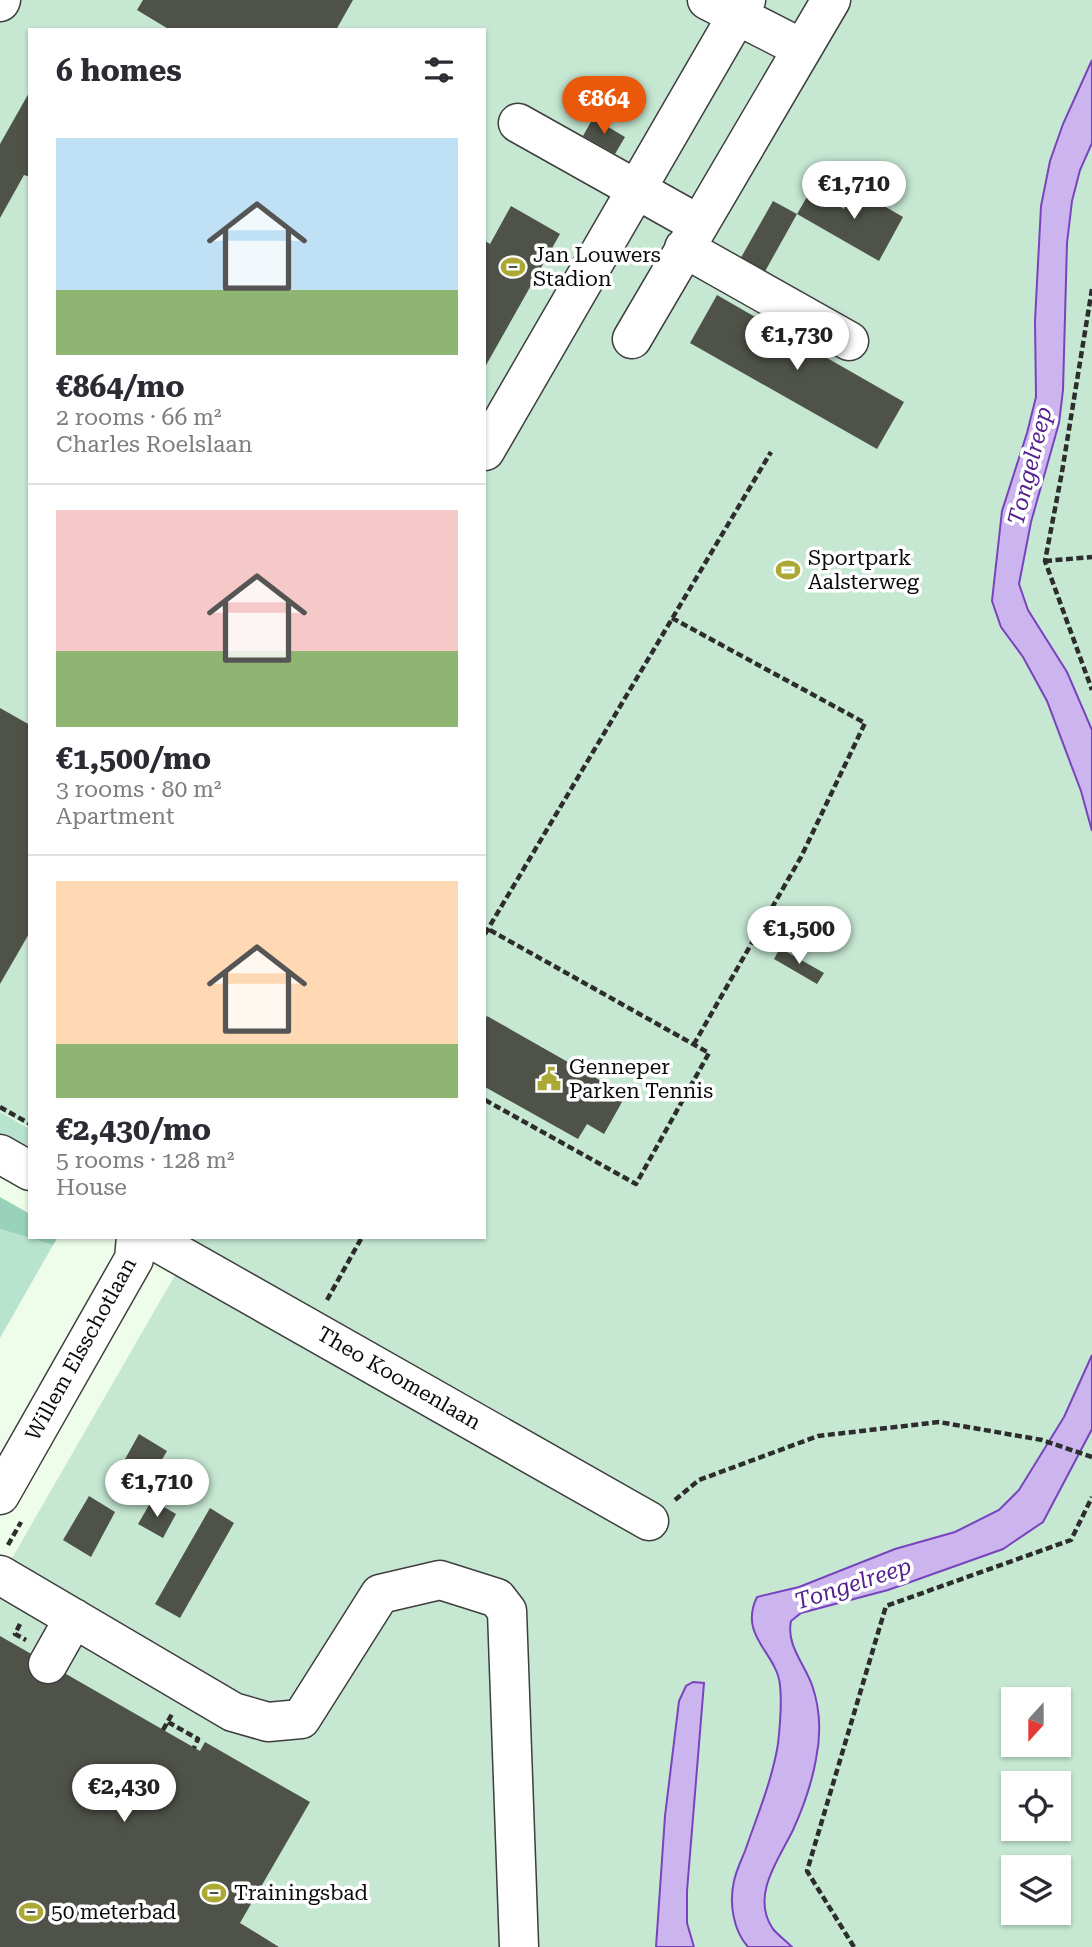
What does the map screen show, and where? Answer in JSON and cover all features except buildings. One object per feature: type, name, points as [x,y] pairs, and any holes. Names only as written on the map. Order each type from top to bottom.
[{"type":"street","points":[[632,339],[831,0]]},
{"type":"street","points":[[486,450],[635,190],[730,6],[801,48]]},
{"type":"street","points":[[518,123],[635,190],[691,236],[849,341]]},
{"type":"street","points":[[0,1154],[28,1170]]},
{"type":"street","name":"Willem Elsschotlaan","points":[[0,1495],[134,1259],[136,1239]]},
{"type":"street","name":"Theo Koomenlaan","points":[[152,1239],[649,1521]]},
{"type":"street","points":[[0,1574],[233,1712],[268,1722],[301,1719],[380,1594],[440,1580],[497,1598],[507,1611],[519,1947]]},
{"type":"street","points":[[48,1664],[74,1618]]},
{"type":"path","points":[[1092,289],[1045,561],[1092,690]]},
{"type":"path","points":[[486,1101],[636,1184],[709,1053],[486,932],[771,452]]},
{"type":"path","points":[[1045,561],[1092,557]]},
{"type":"path","points":[[672,618],[865,723],[801,857],[694,1044]]},
{"type":"path","points":[[0,1107],[28,1123]]},
{"type":"path","points":[[311,1328],[361,1239]]},
{"type":"path","points":[[649,1521],[699,1480],[818,1436],[939,1422],[1042,1440],[1092,1457]]},
{"type":"path","points":[[854,1947],[807,1871],[886,1606],[1071,1540],[1092,1497]]},
{"type":"path","points":[[168,1722],[198,1739],[194,1748]]},
{"type":"green space","name":"Sportpark Aalsterweg","points":[[0,0],[1092,0],[1092,1947],[0,1947],[0,1579],[196,1239],[486,1239],[486,28],[28,28],[28,1126],[0,1111]]},
{"type":"green space","points":[[0,1112],[28,1128],[28,1151],[0,1135]]},
{"type":"green space","points":[[0,1197],[28,1213],[28,1237],[0,1229]]},
{"type":"green space","points":[[0,1229],[53,1245],[0,1338]]},
{"type":"green space","points":[[33,1239],[57,1239],[53,1245]]},
{"type":"water","name":"Tongelreep","points":[[1092,60],[1092,143],[1080,170],[1072,201],[1067,243],[1063,390],[1059,423],[1031,522],[1019,584],[1028,610],[1067,672],[1092,730],[1092,831],[1081,791],[1047,701],[1023,657],[1001,627],[992,601],[1002,511],[1036,397],[1035,321],[1041,206],[1050,161],[1063,124]]},
{"type":"water","name":"Tongelreep","points":[[1092,1355],[1092,1429],[1043,1522],[1003,1549],[888,1590],[801,1613],[791,1621],[793,1646],[815,1694],[819,1741],[807,1795],[793,1830],[774,1865],[764,1904],[773,1929],[792,1947],[748,1947],[736,1924],[732,1907],[733,1889],[772,1771],[778,1744],[781,1707],[777,1674],[755,1634],[752,1623],[752,1611],[757,1597],[799,1587],[895,1549],[955,1532],[999,1510],[1019,1490],[1064,1417]]},
{"type":"water","points":[[693,1682],[704,1683],[687,1891],[687,1923],[694,1947],[656,1947],[665,1816],[679,1701],[686,1686]]},
{"type":"place","name":"Jan Louwers Stadion","points":[[513,267]]},
{"type":"place","name":"Sportpark Aalsterweg","points":[[788,570]]},
{"type":"place","name":"Genneper Parken Tennis","points":[[549,1079]]},
{"type":"place","name":"Trainingsbad","points":[[214,1893]]},
{"type":"place","name":"50 meterbad","points":[[31,1912]]}]
